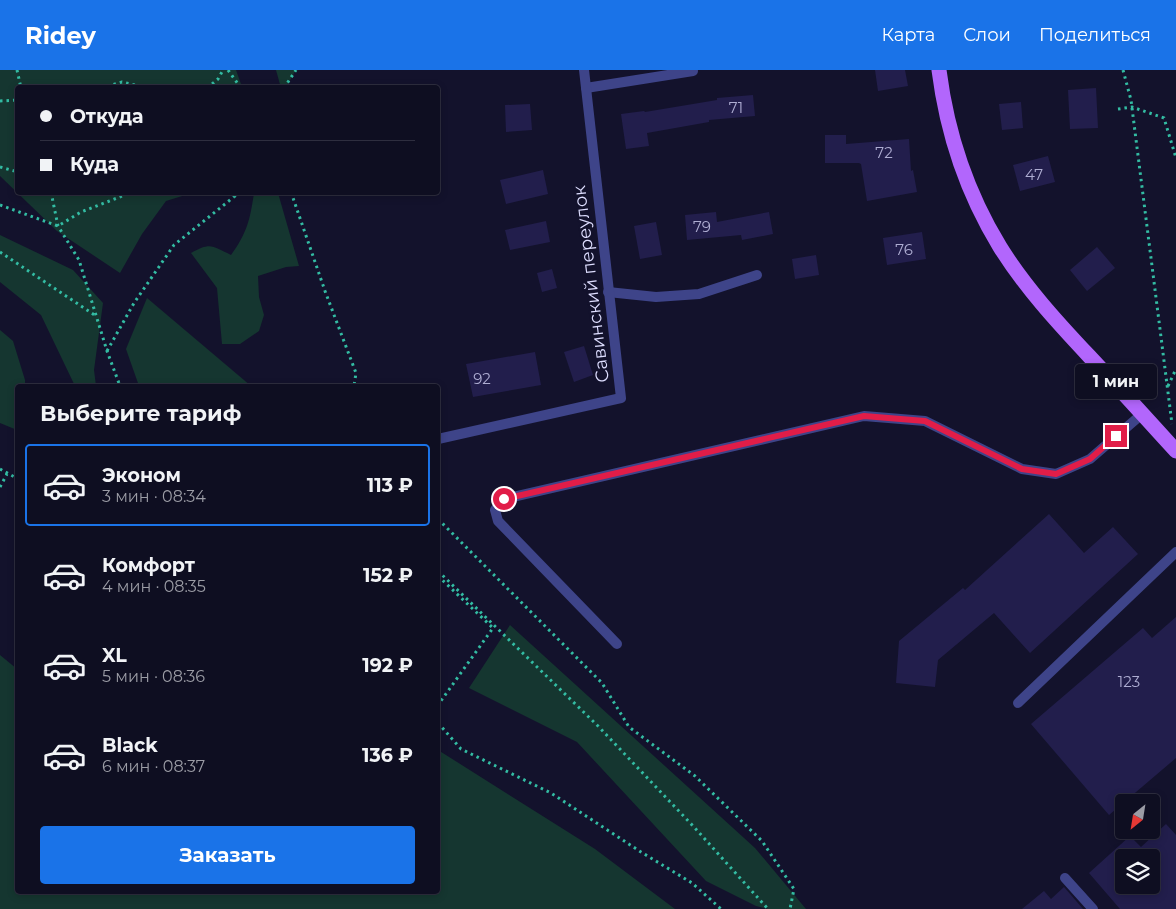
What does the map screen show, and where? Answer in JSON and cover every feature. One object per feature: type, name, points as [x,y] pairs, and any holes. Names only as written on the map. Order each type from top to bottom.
[{"type":"main road","points":[[939,70],[949,127],[960,162],[981,214],[999,246],[1043,306],[1176,450]]},
{"type":"street","name":"Савинский переулок","points":[[440,439],[621,398],[584,70]]},
{"type":"street","points":[[586,88],[693,71]]},
{"type":"street","points":[[608,292],[656,297],[699,294],[757,275]]},
{"type":"street","points":[[617,644],[498,521],[494,510],[504,499],[864,416],[925,421],[1022,469],[1056,474],[1090,459],[1142,414]]},
{"type":"street","points":[[1018,703],[1176,552]]},
{"type":"street","points":[[1065,878],[1093,909]]},
{"type":"path","points":[[17,70],[21,85]]},
{"type":"path","points":[[211,85],[218,79],[223,70]]},
{"type":"path","points":[[228,70],[238,85]]},
{"type":"path","points":[[286,85],[296,70]]},
{"type":"path","points":[[1123,70],[1132,107],[1176,450]]},
{"type":"path","points":[[112,85],[122,82],[134,85]]},
{"type":"path","points":[[0,100],[15,100]]},
{"type":"path","points":[[1118,109],[1132,107],[1164,118],[1176,158]]},
{"type":"path","points":[[0,167],[15,171]]},
{"type":"path","points":[[52,195],[58,226],[79,260],[119,384]]},
{"type":"path","points":[[58,226],[81,212],[126,195]]},
{"type":"path","points":[[107,351],[132,307],[174,245],[235,195]]},
{"type":"path","points":[[292,195],[356,373],[355,384]]},
{"type":"path","points":[[0,205],[58,226]]},
{"type":"path","points":[[0,252],[96,316]]},
{"type":"path","points":[[1167,387],[1176,369]]},
{"type":"path","points":[[0,469],[15,478]]},
{"type":"path","points":[[0,487],[8,474]]},
{"type":"path","points":[[440,521],[602,684],[629,727],[695,776],[762,841],[794,889],[790,909]]},
{"type":"path","points":[[440,573],[598,726],[694,827],[768,909]]},
{"type":"path","points":[[440,578],[493,628],[440,702]]},
{"type":"path","points":[[440,725],[461,750],[551,793],[692,883],[721,908]]},
{"type":"green space","points":[[0,70],[236,70],[241,85],[15,85],[15,190],[0,176]]},
{"type":"green space","points":[[276,70],[296,70],[287,85],[280,85]]},
{"type":"green space","points":[[20,195],[186,195],[166,201],[142,234],[120,273],[57,231]]},
{"type":"green space","points":[[254,195],[279,195],[299,266],[286,267],[258,276],[259,297],[264,315],[259,331],[240,344],[222,344],[217,288],[191,253],[203,247],[211,246],[231,255],[241,240],[251,211]]},
{"type":"green space","points":[[0,235],[73,270],[103,303],[94,370],[96,384],[74,384],[41,315],[0,282]]},
{"type":"green space","points":[[147,298],[249,384],[138,384],[126,349]]},
{"type":"green space","points":[[0,330],[13,341],[25,384],[15,384],[15,429],[0,423]]},
{"type":"green space","points":[[510,625],[755,848],[806,909],[768,909],[756,906],[706,881],[577,742],[469,688]]},
{"type":"green space","points":[[0,655],[15,667],[15,894],[440,894],[440,751],[595,849],[675,909],[0,909]]},
{"type":"building","points":[[875,70],[905,70],[908,86],[878,91]]},
{"type":"building","points":[[1096,88],[1098,128],[1070,129],[1068,90]]},
{"type":"building","points":[[753,95],[755,116],[709,120],[709,122],[647,133],[649,146],[626,149],[621,114],[717,100],[717,98]]},
{"type":"building","points":[[1021,102],[1023,128],[1002,130],[999,104]]},
{"type":"building","points":[[530,104],[532,130],[506,132],[505,105]]},
{"type":"building","points":[[825,135],[846,135],[846,144],[909,139],[911,171],[913,170],[917,192],[867,201],[861,164],[825,163]]},
{"type":"building","points":[[1048,156],[1055,182],[1020,191],[1013,165]]},
{"type":"building","points":[[543,170],[548,194],[506,204],[500,180]]},
{"type":"building","points":[[716,212],[717,222],[769,212],[773,234],[742,240],[741,235],[687,240],[685,215]]},
{"type":"building","points":[[546,221],[550,242],[510,250],[505,230]]},
{"type":"building","points":[[656,222],[662,255],[640,259],[634,226]]},
{"type":"building","points":[[922,232],[926,259],[887,265],[883,238]]},
{"type":"building","points":[[1097,247],[1115,268],[1087,291],[1070,270]]},
{"type":"building","points":[[816,255],[819,275],[795,279],[792,259]]},
{"type":"building","points":[[552,269],[557,288],[542,292],[537,273]]},
{"type":"building","points":[[584,346],[593,375],[574,382],[564,352]]},
{"type":"building","points":[[535,352],[541,385],[473,397],[466,364]]},
{"type":"building","points":[[1049,514],[1084,553],[1113,527],[1138,554],[1030,653],[994,613],[938,660],[935,687],[896,683],[899,641],[963,588],[965,590]]},
{"type":"building","points":[[1176,617],[1176,758],[1134,794],[1115,794],[1115,810],[1109,815],[1031,724],[1143,628],[1152,638]]},
{"type":"building","points":[[1166,824],[1176,835],[1176,909],[1120,909],[1089,873],[1115,850],[1115,894],[1160,894],[1160,849],[1116,849],[1127,839],[1133,839],[1141,847],[1150,839],[1160,839],[1160,830]]},
{"type":"building","points":[[1064,887],[1083,909],[1022,909],[1044,891],[1051,899]]},
{"type":"route","points":[[504,499],[864,416],[925,421],[1022,469],[1056,474],[1090,459],[1116,436]]}]
